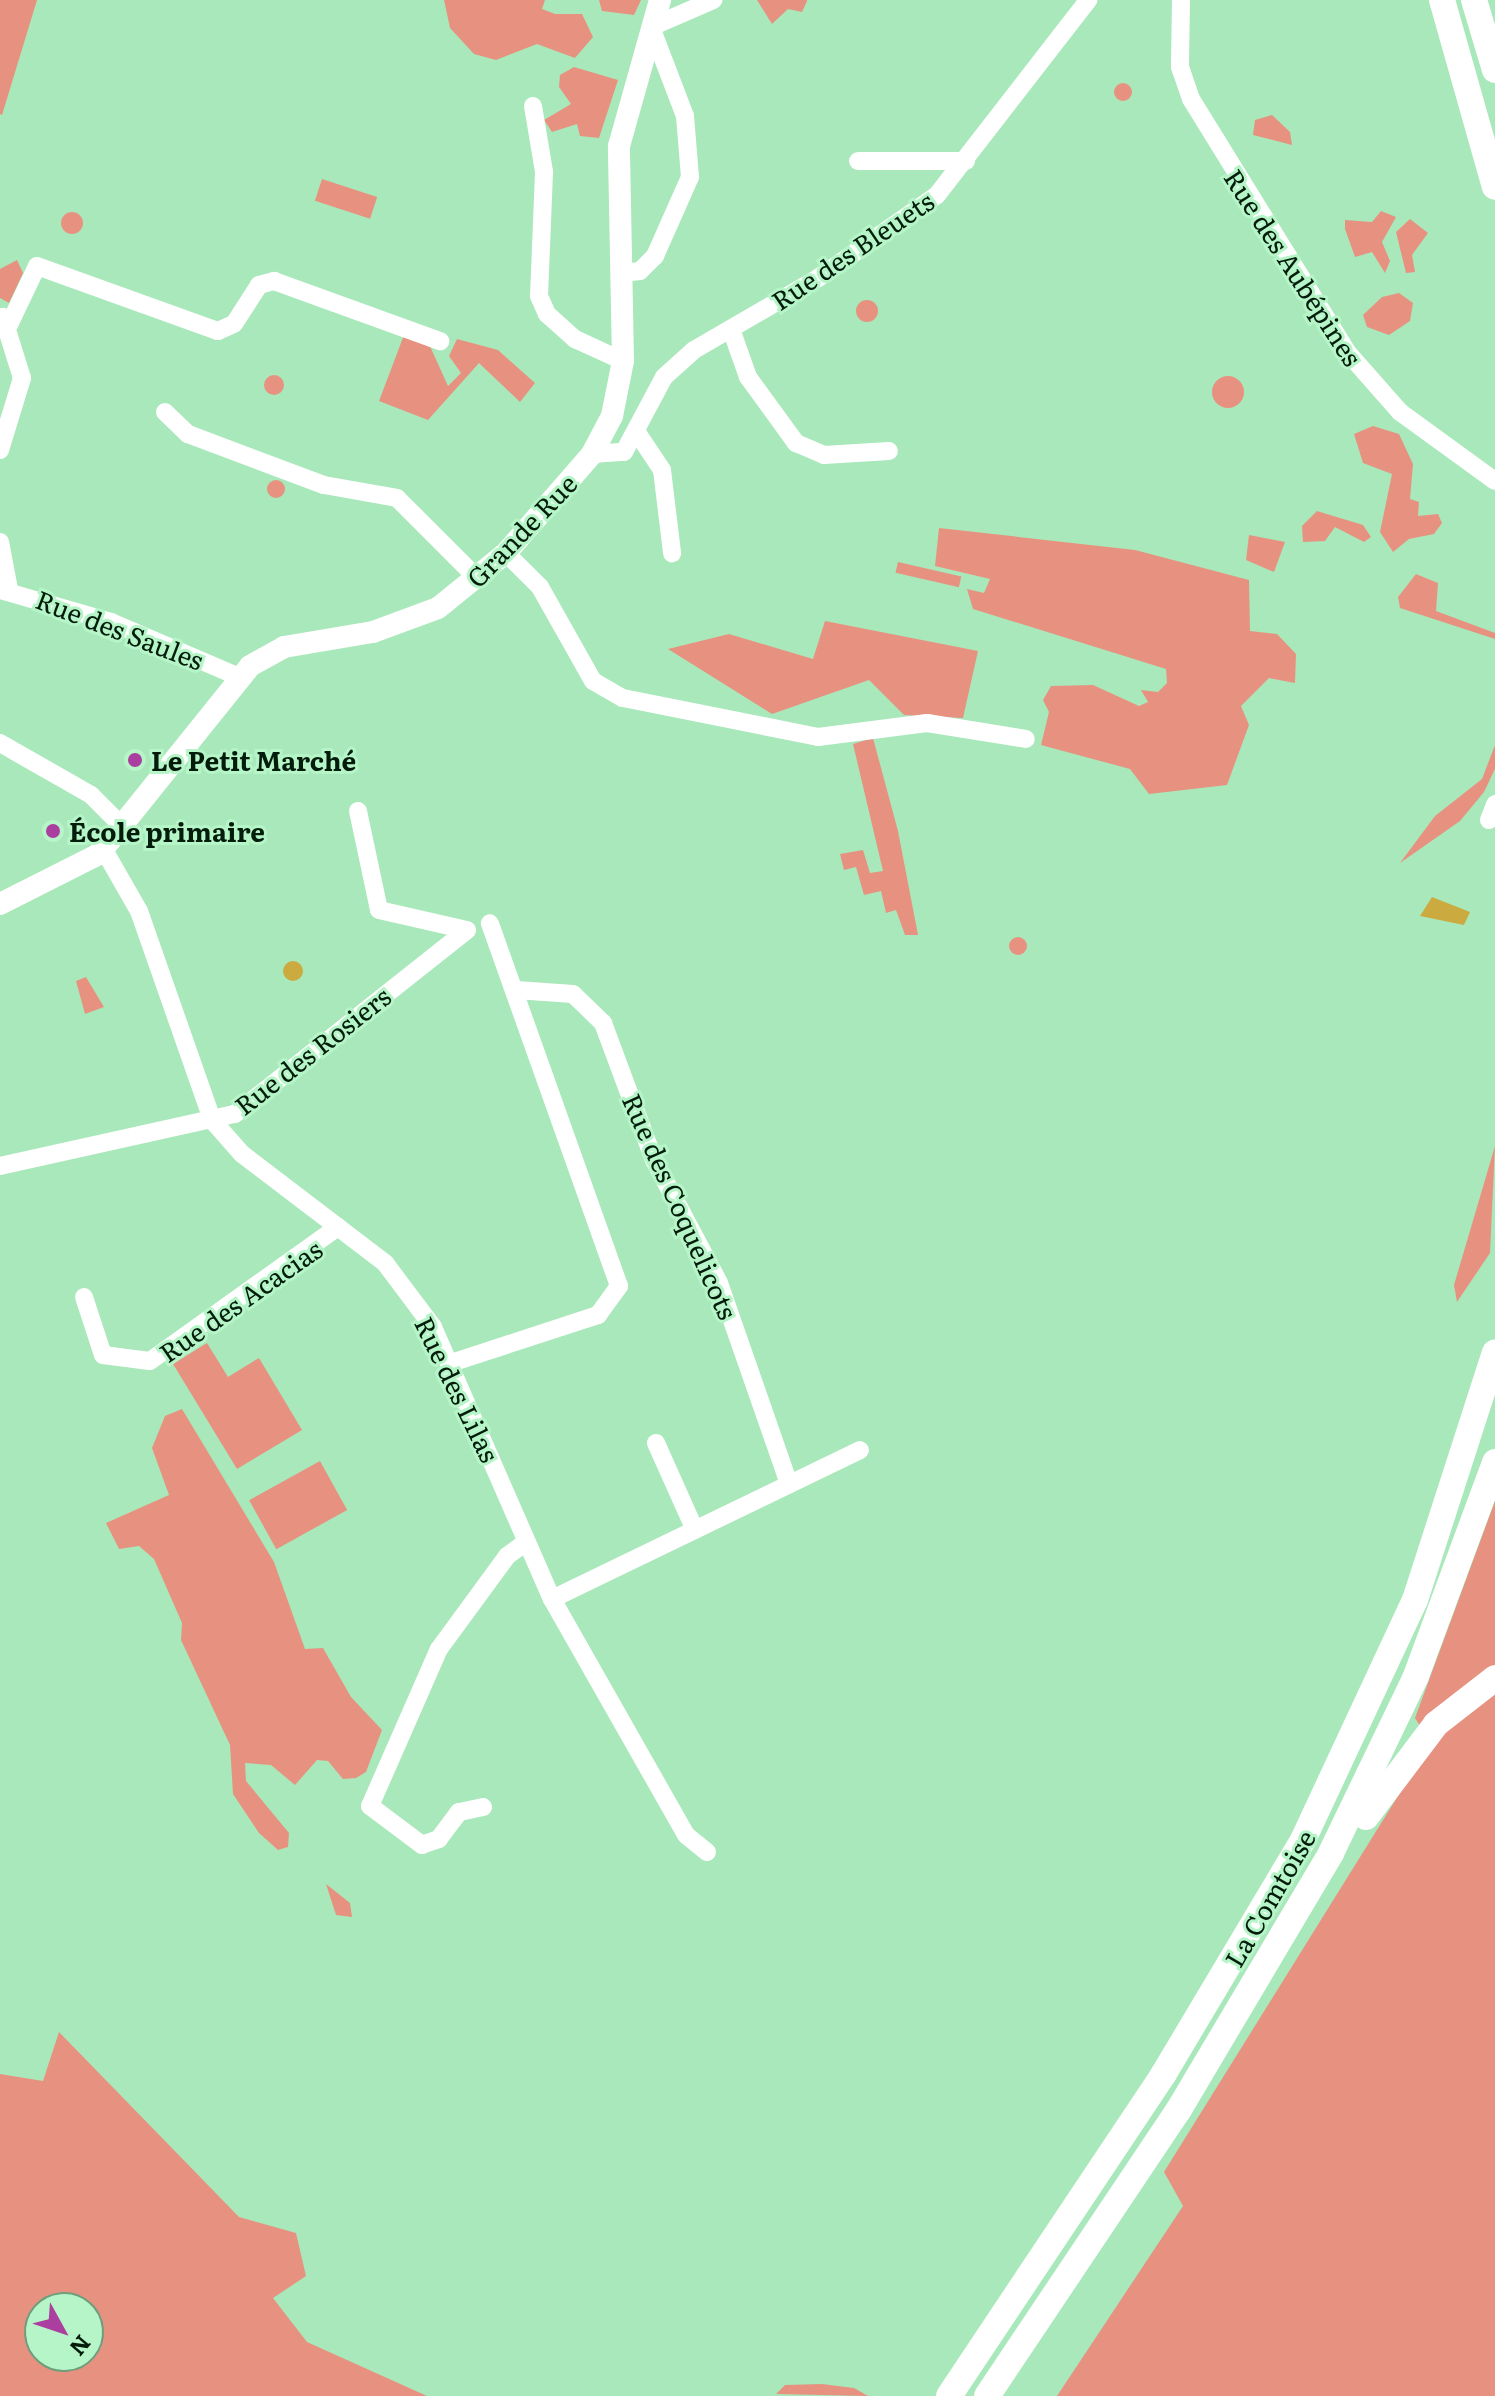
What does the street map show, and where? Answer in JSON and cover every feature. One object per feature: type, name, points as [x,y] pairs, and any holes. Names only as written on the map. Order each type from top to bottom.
[{"type":"highway","points":[[1442,0],[1495,187]]},
{"type":"highway","points":[[1474,0],[1495,70]]},
{"type":"highway","name":"La Comtoise","points":[[949,2396],[1188,2035],[1315,1816],[1415,1600],[1495,1353]]},
{"type":"highway","name":"La Comtoise","points":[[987,2396],[1288,1933],[1404,1704],[1495,1462]]},
{"type":"highway","points":[[1288,1933],[1416,1746],[1495,1678]]},
{"type":"main road","name":"Grande Rue","points":[[0,904],[71,874],[108,839],[237,676],[284,647],[373,632],[425,614],[478,579],[506,553],[592,454],[612,416],[623,361],[619,146],[653,10]]},
{"type":"main road","points":[[0,891],[108,839]]},
{"type":"street","points":[[621,273],[640,271],[655,256],[690,177],[685,116],[653,10],[684,8],[713,0]]},
{"type":"street","name":"Rue des Bleuets","points":[[592,454],[618,457],[638,434],[677,363],[917,212],[966,161],[1088,0]]},
{"type":"street","name":"Rue des Aubépines","points":[[1181,0],[1180,67],[1191,99],[1348,353],[1400,412],[1495,481]]},
{"type":"street","points":[[533,106],[544,172],[539,296],[547,314],[575,339],[623,361]]},
{"type":"street","points":[[858,161],[966,161]]},
{"type":"street","points":[[0,450],[21,395],[4,320],[37,266],[218,331],[234,324],[259,285],[274,281],[440,341]]},
{"type":"street","points":[[731,329],[748,377],[796,443],[824,455],[889,451]]},
{"type":"street","points":[[165,412],[188,434],[324,485],[397,498],[478,579]]},
{"type":"street","points":[[638,434],[662,470],[672,553]]},
{"type":"street","points":[[0,542],[5,590]]},
{"type":"street","points":[[506,553],[540,587],[593,681],[623,698],[818,737],[927,723],[1026,739]]},
{"type":"street","name":"Rue des Saules","points":[[5,590],[184,651],[237,676]]},
{"type":"street","name":"Rue des Lilas","points":[[0,743],[91,795],[139,911],[188,1068],[212,1120],[242,1154],[385,1263],[451,1363],[525,1543],[552,1599],[686,1835],[707,1852]]},
{"type":"street","name":"Rue des Rosiers","points":[[0,1166],[235,1114],[467,930],[379,910],[358,811]]},
{"type":"street","points":[[451,1363],[598,1315],[619,1286],[490,923]]},
{"type":"street","name":"Rue des Coquelicots","points":[[516,990],[573,994],[603,1023],[654,1160],[719,1283],[789,1484]]},
{"type":"street","name":"Rue des Acacias","points":[[84,1297],[103,1355],[150,1361],[338,1227]]},
{"type":"street","points":[[656,1443],[695,1530]]},
{"type":"street","points":[[552,1599],[860,1450]]},
{"type":"street","points":[[483,1807],[459,1812],[439,1839],[422,1845],[370,1806],[439,1649],[507,1556],[525,1543]]},
{"type":"shaded area","points":[[0,0],[37,0],[2,115],[0,114]]},
{"type":"shaded area","points":[[444,0],[545,0],[542,9],[555,14],[582,14],[593,37],[575,58],[537,44],[496,60],[474,54],[450,28]]},
{"type":"shaded area","points":[[599,0],[641,0],[634,15],[602,11]]},
{"type":"shaded area","points":[[757,0],[807,1],[802,12],[788,9],[772,24]]},
{"type":"shaded area","points":[[574,67],[618,80],[599,138],[580,136],[577,124],[552,132],[544,120],[571,104],[559,87],[560,75]]},
{"type":"shaded area","points":[[1123,83],[1132,92],[1123,101],[1114,92]]},
{"type":"shaded area","points":[[1272,115],[1290,132],[1292,145],[1253,135],[1255,120]]},
{"type":"shaded area","points":[[322,179],[377,197],[370,219],[315,201]]},
{"type":"shaded area","points":[[1381,211],[1396,217],[1382,242],[1390,261],[1385,273],[1372,252],[1355,257],[1345,229],[1345,220],[1372,222]]},
{"type":"shaded area","points":[[72,212],[83,223],[72,234],[61,223]]},
{"type":"shaded area","points":[[1410,219],[1428,233],[1412,255],[1415,272],[1406,273],[1396,232]]},
{"type":"shaded area","points":[[17,260],[23,273],[9,303],[0,298],[0,269]]},
{"type":"shaded area","points":[[1399,293],[1413,303],[1410,321],[1389,335],[1367,327],[1363,315],[1382,297]]},
{"type":"shaded area","points":[[867,300],[875,303],[878,311],[875,319],[867,322],[859,319],[856,311],[859,303]]},
{"type":"shaded area","points":[[404,335],[429,344],[448,386],[461,373],[449,356],[457,339],[498,350],[535,383],[520,402],[479,363],[428,420],[379,401]]},
{"type":"shaded area","points":[[274,375],[281,378],[284,385],[281,392],[274,395],[267,392],[264,385],[267,378]]},
{"type":"shaded area","points":[[1228,376],[1239,381],[1244,392],[1239,403],[1228,408],[1217,403],[1212,392],[1217,381]]},
{"type":"shaded area","points":[[1373,426],[1399,434],[1413,464],[1410,499],[1419,502],[1418,516],[1438,514],[1442,523],[1434,534],[1409,539],[1393,552],[1380,532],[1392,474],[1363,463],[1354,434]]},
{"type":"shaded area","points":[[276,480],[285,489],[276,498],[267,489]]},
{"type":"shaded area","points":[[1317,511],[1363,525],[1371,537],[1364,542],[1335,527],[1325,541],[1303,542],[1302,526]]},
{"type":"shaded area","points":[[939,528],[1135,550],[1249,580],[1250,631],[1277,634],[1296,654],[1295,683],[1269,678],[1241,706],[1249,725],[1227,785],[1149,794],[1130,769],[1041,745],[1049,712],[1043,700],[1051,686],[1093,685],[1139,706],[1148,702],[1141,690],[1158,692],[1167,683],[1166,669],[973,609],[967,589],[984,593],[990,579],[935,566]]},
{"type":"shaded area","points":[[1249,535],[1285,542],[1274,572],[1246,560]]},
{"type":"shaded area","points":[[898,562],[961,577],[959,587],[896,573]]},
{"type":"shaded area","points":[[1416,574],[1438,583],[1436,611],[1495,633],[1495,639],[1400,608],[1398,597]]},
{"type":"shaded area","points":[[825,621],[978,651],[963,718],[904,715],[869,680],[772,714],[668,649],[729,634],[813,659]]},
{"type":"shaded area","points":[[873,738],[898,831],[918,935],[905,935],[896,910],[886,913],[881,891],[864,895],[856,867],[844,870],[840,854],[863,850],[870,873],[883,871],[853,744]]},
{"type":"shaded area","points":[[1495,745],[1495,769],[1484,792],[1460,821],[1400,863],[1435,816],[1482,779]]},
{"type":"shaded area","points":[[1432,897],[1470,912],[1464,925],[1420,916]]},
{"type":"shaded area","points":[[1018,937],[1027,946],[1018,955],[1009,946]]},
{"type":"shaded area","points":[[293,961],[300,964],[303,971],[300,978],[293,981],[286,978],[283,971],[286,964]]},
{"type":"shaded area","points":[[86,977],[104,1007],[85,1014],[76,981]]},
{"type":"shaded area","points":[[1495,1146],[1490,1253],[1457,1302],[1454,1285]]},
{"type":"shaded area","points":[[207,1343],[228,1377],[259,1358],[302,1430],[237,1469],[173,1364]]},
{"type":"shaded area","points":[[182,1409],[274,1562],[305,1649],[323,1648],[351,1697],[382,1730],[366,1772],[356,1778],[343,1779],[328,1761],[317,1760],[295,1785],[271,1765],[245,1763],[246,1781],[289,1833],[288,1847],[278,1850],[259,1833],[233,1794],[230,1745],[181,1640],[182,1623],[154,1559],[139,1546],[119,1549],[106,1523],[169,1495],[152,1448],[165,1416]]},
{"type":"shaded area","points":[[320,1461],[347,1510],[276,1549],[249,1500]]},
{"type":"shaded area","points":[[1495,1501],[1495,2396],[1057,2396],[1183,2206],[1164,2172],[1431,1743],[1415,1718]]},
{"type":"shaded area","points":[[326,1884],[350,1903],[352,1917],[336,1915]]},
{"type":"shaded area","points":[[59,2032],[239,2217],[296,2233],[306,2276],[273,2298],[307,2342],[427,2396],[0,2396],[0,2074],[43,2081]]},
{"type":"shaded area","points":[[822,2384],[854,2388],[868,2396],[776,2394],[785,2385]]},
{"type":"place","name":"Le Petit Marché","points":[[135,760]]},
{"type":"place","name":"École primaire","points":[[53,831]]}]
